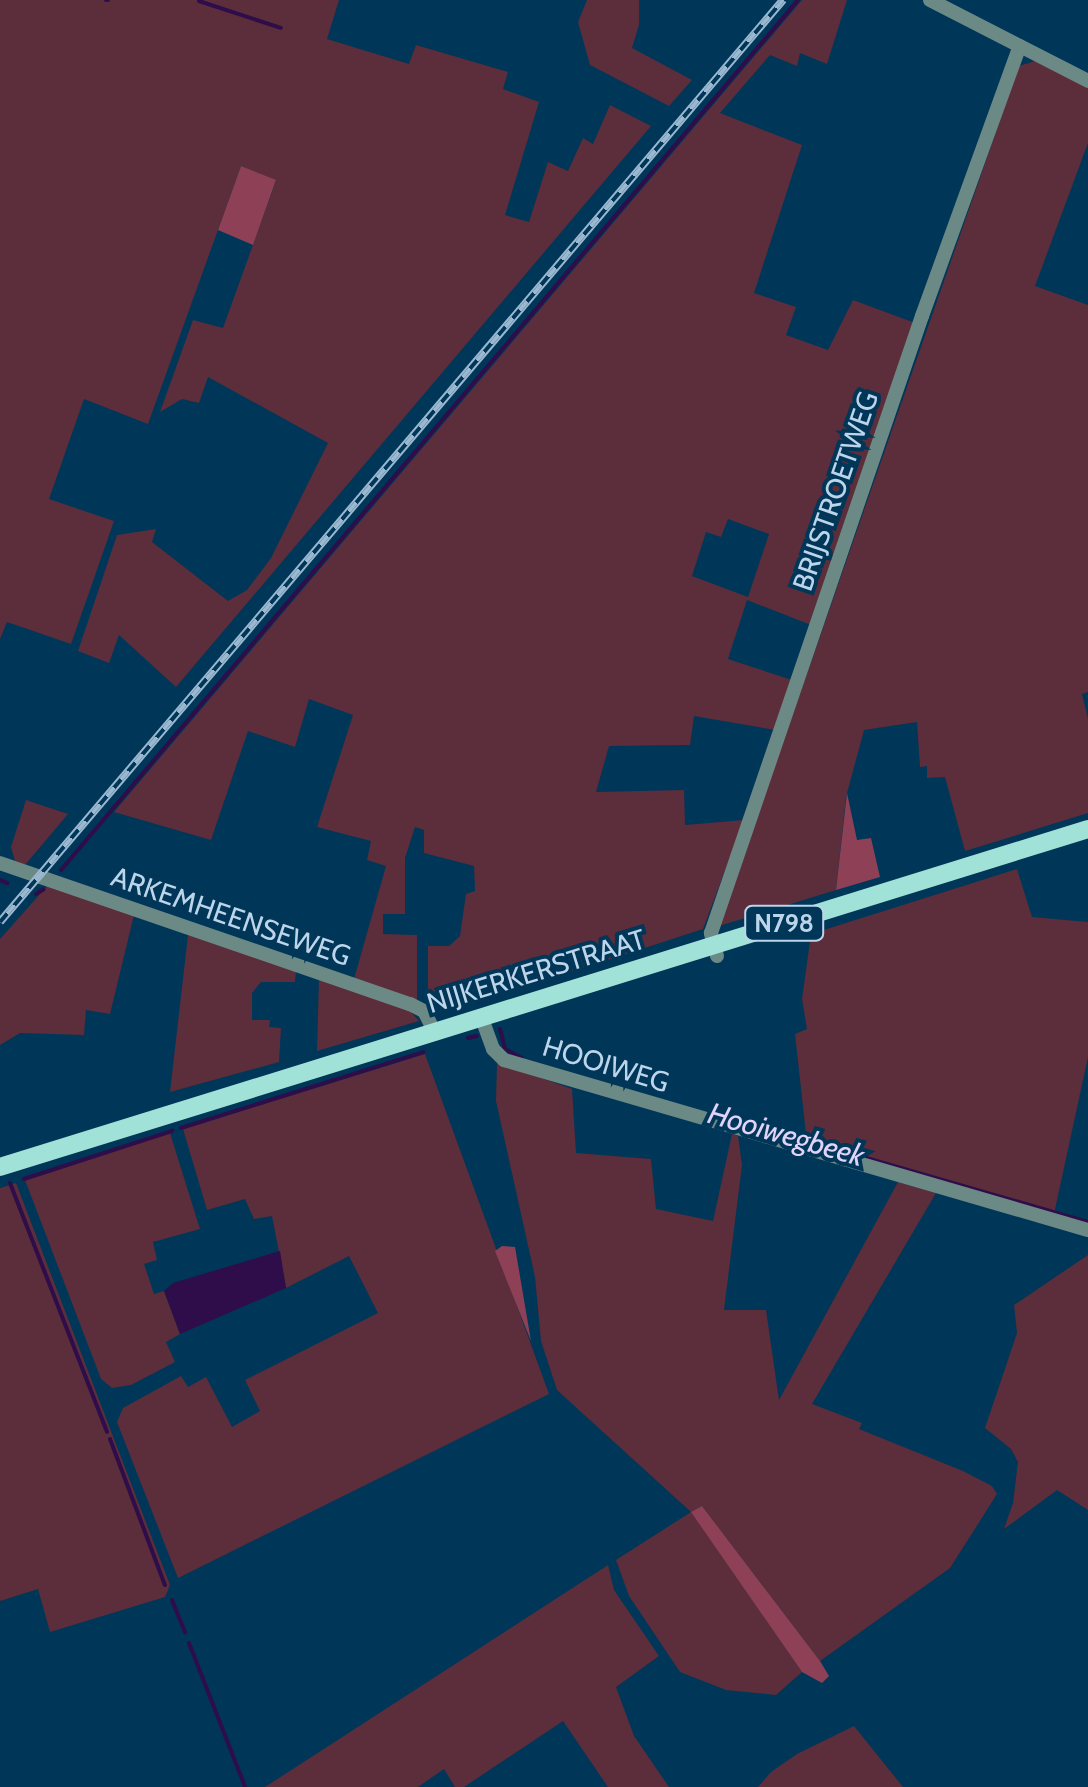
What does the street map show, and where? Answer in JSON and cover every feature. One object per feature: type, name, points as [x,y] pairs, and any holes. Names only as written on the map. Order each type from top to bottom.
[{"type":"main road","name":"NIJKERKERSTRAAT","points":[[0,1167],[481,1016],[715,950],[1088,829]]},
{"type":"street","points":[[930,0],[1088,81]]},
{"type":"street","name":"BRIJSTROETWEG","points":[[715,950],[711,933],[808,645],[1020,46]]},
{"type":"street","name":"ARKEMHEENSEWEG","points":[[0,863],[410,1004],[424,1012],[434,1031]]},
{"type":"street","name":"HOOIWEG","points":[[481,1016],[493,1049],[504,1060],[1088,1230]]},
{"type":"shaded area","points":[[0,0],[339,0],[327,39],[409,64],[416,45],[508,72],[503,89],[539,102],[505,215],[529,222],[548,162],[568,171],[583,138],[593,144],[610,105],[651,126],[176,687],[119,635],[109,663],[78,651],[117,535],[156,529],[152,542],[228,601],[247,590],[271,558],[328,443],[208,377],[199,403],[182,399],[160,412],[193,320],[223,328],[276,181],[241,166],[148,424],[84,399],[49,499],[114,521],[71,644],[7,622],[0,639]]},
{"type":"shaded area","points":[[587,0],[639,0],[639,25],[632,48],[692,80],[669,106],[590,65],[578,22]]},
{"type":"shaded area","points":[[802,0],[847,0],[827,64],[800,53],[797,66],[770,55],[720,113],[802,145],[754,293],[796,307],[786,335],[828,350],[853,300],[915,323],[811,625],[747,600],[728,659],[792,680],[775,730],[694,716],[690,745],[609,746],[596,792],[684,790],[685,825],[744,820],[703,929],[454,1010],[428,1005],[428,946],[449,946],[460,936],[466,894],[475,891],[474,866],[424,853],[424,830],[415,827],[405,858],[405,914],[383,914],[383,934],[417,935],[417,1001],[354,979],[386,866],[367,860],[371,841],[317,827],[353,715],[309,699],[295,747],[248,731],[211,840],[114,812]],"holes":[[[728,519],[769,534],[748,597],[692,576],[706,532],[721,537]]]},
{"type":"shaded area","points":[[1035,61],[1088,87],[1088,143],[1035,286],[1088,305],[1088,692],[1082,694],[1088,719],[1088,813],[965,851],[945,777],[927,778],[927,766],[920,767],[917,722],[864,730],[846,797],[836,890],[719,926],[1019,66]]},
{"type":"shaded area","points":[[241,166],[276,180],[253,245],[218,230]]},
{"type":"shaded area","points":[[847,793],[857,840],[871,838],[880,877],[836,890]]},
{"type":"shaded area","points":[[26,800],[68,814],[25,865],[15,861],[11,847]]},
{"type":"shaded area","points":[[1017,869],[1032,917],[1088,922],[1088,1057],[1054,1214],[807,1143],[795,1034],[807,1029],[802,999],[811,934]]},
{"type":"shaded area","points":[[48,885],[134,915],[110,1014],[86,1010],[84,1035],[20,1033],[0,1045],[0,939]]},
{"type":"shaded area","points":[[188,935],[296,971],[295,982],[261,982],[252,993],[252,1020],[270,1020],[269,1027],[281,1028],[279,1062],[170,1092]]},
{"type":"shaded area","points":[[319,979],[410,1011],[419,1021],[317,1051]]},
{"type":"shaded area","points":[[425,1054],[549,1394],[178,1578],[117,1422],[123,1408],[181,1376],[188,1387],[206,1377],[232,1427],[260,1411],[245,1380],[378,1313],[349,1256],[286,1288],[272,1216],[254,1219],[245,1199],[207,1210],[183,1129]]},
{"type":"shaded area","points":[[497,1062],[572,1089],[576,1153],[651,1159],[656,1209],[713,1221],[732,1134],[738,1136],[742,1165],[724,1310],[766,1310],[779,1400],[898,1182],[936,1193],[812,1404],[862,1423],[859,1429],[963,1471],[992,1486],[997,1494],[950,1568],[820,1661],[702,1506],[692,1512],[802,1672],[776,1695],[726,1690],[680,1672],[629,1596],[616,1560],[691,1512],[557,1390],[541,1341],[535,1277],[496,1101]]},
{"type":"shaded area","points":[[170,1133],[200,1229],[153,1242],[157,1260],[144,1264],[154,1294],[164,1291],[180,1334],[166,1342],[175,1362],[131,1385],[112,1388],[101,1379],[25,1180]]},
{"type":"shaded area","points":[[16,1183],[170,1585],[165,1597],[50,1632],[38,1589],[0,1601],[0,1188]]},
{"type":"shaded area","points":[[502,1246],[515,1247],[531,1341],[495,1251]]},
{"type":"shaded area","points":[[280,1251],[286,1288],[180,1334],[164,1291],[173,1283]]},
{"type":"shaded area","points":[[1088,1255],[1088,1510],[1057,1490],[1004,1529],[1013,1503],[1018,1462],[1011,1449],[985,1428],[1017,1333],[1014,1305]]},
{"type":"shaded area","points":[[702,1506],[820,1661],[829,1676],[822,1683],[802,1672],[691,1512]]},
{"type":"shaded area","points":[[608,1565],[614,1590],[659,1656],[616,1687],[634,1736],[669,1787],[608,1787],[563,1721],[464,1787],[455,1787],[444,1769],[418,1787],[265,1787]]},
{"type":"shaded area","points":[[854,1726],[903,1787],[758,1787],[771,1772],[797,1754]]},
{"type":"waterway","points":[[61,870],[798,0]]},
{"type":"waterway","points":[[199,1],[281,28]]},
{"type":"waterway","points":[[0,880],[7,883]]},
{"type":"waterway","points":[[36,894],[44,889]]},
{"type":"waterway","name":"Hooiwegbeek","points":[[500,1029],[505,1049],[522,1058]]},
{"type":"waterway","name":"Hooiwegbeek","points":[[468,1038],[477,1036]]},
{"type":"waterway","name":"Hooiwegbeek","points":[[181,1128],[423,1052]]},
{"type":"waterway","name":"Hooiwegbeek","points":[[24,1179],[172,1131]]},
{"type":"waterway","name":"Hooiwegbeek","points":[[804,1140],[1088,1222]]},
{"type":"waterway","points":[[10,1183],[107,1432]]},
{"type":"waterway","points":[[110,1439],[165,1585]]},
{"type":"waterway","points":[[172,1600],[185,1632]]},
{"type":"waterway","points":[[189,1643],[245,1787]]},
{"type":"railway","points":[[0,922],[783,0]]}]
